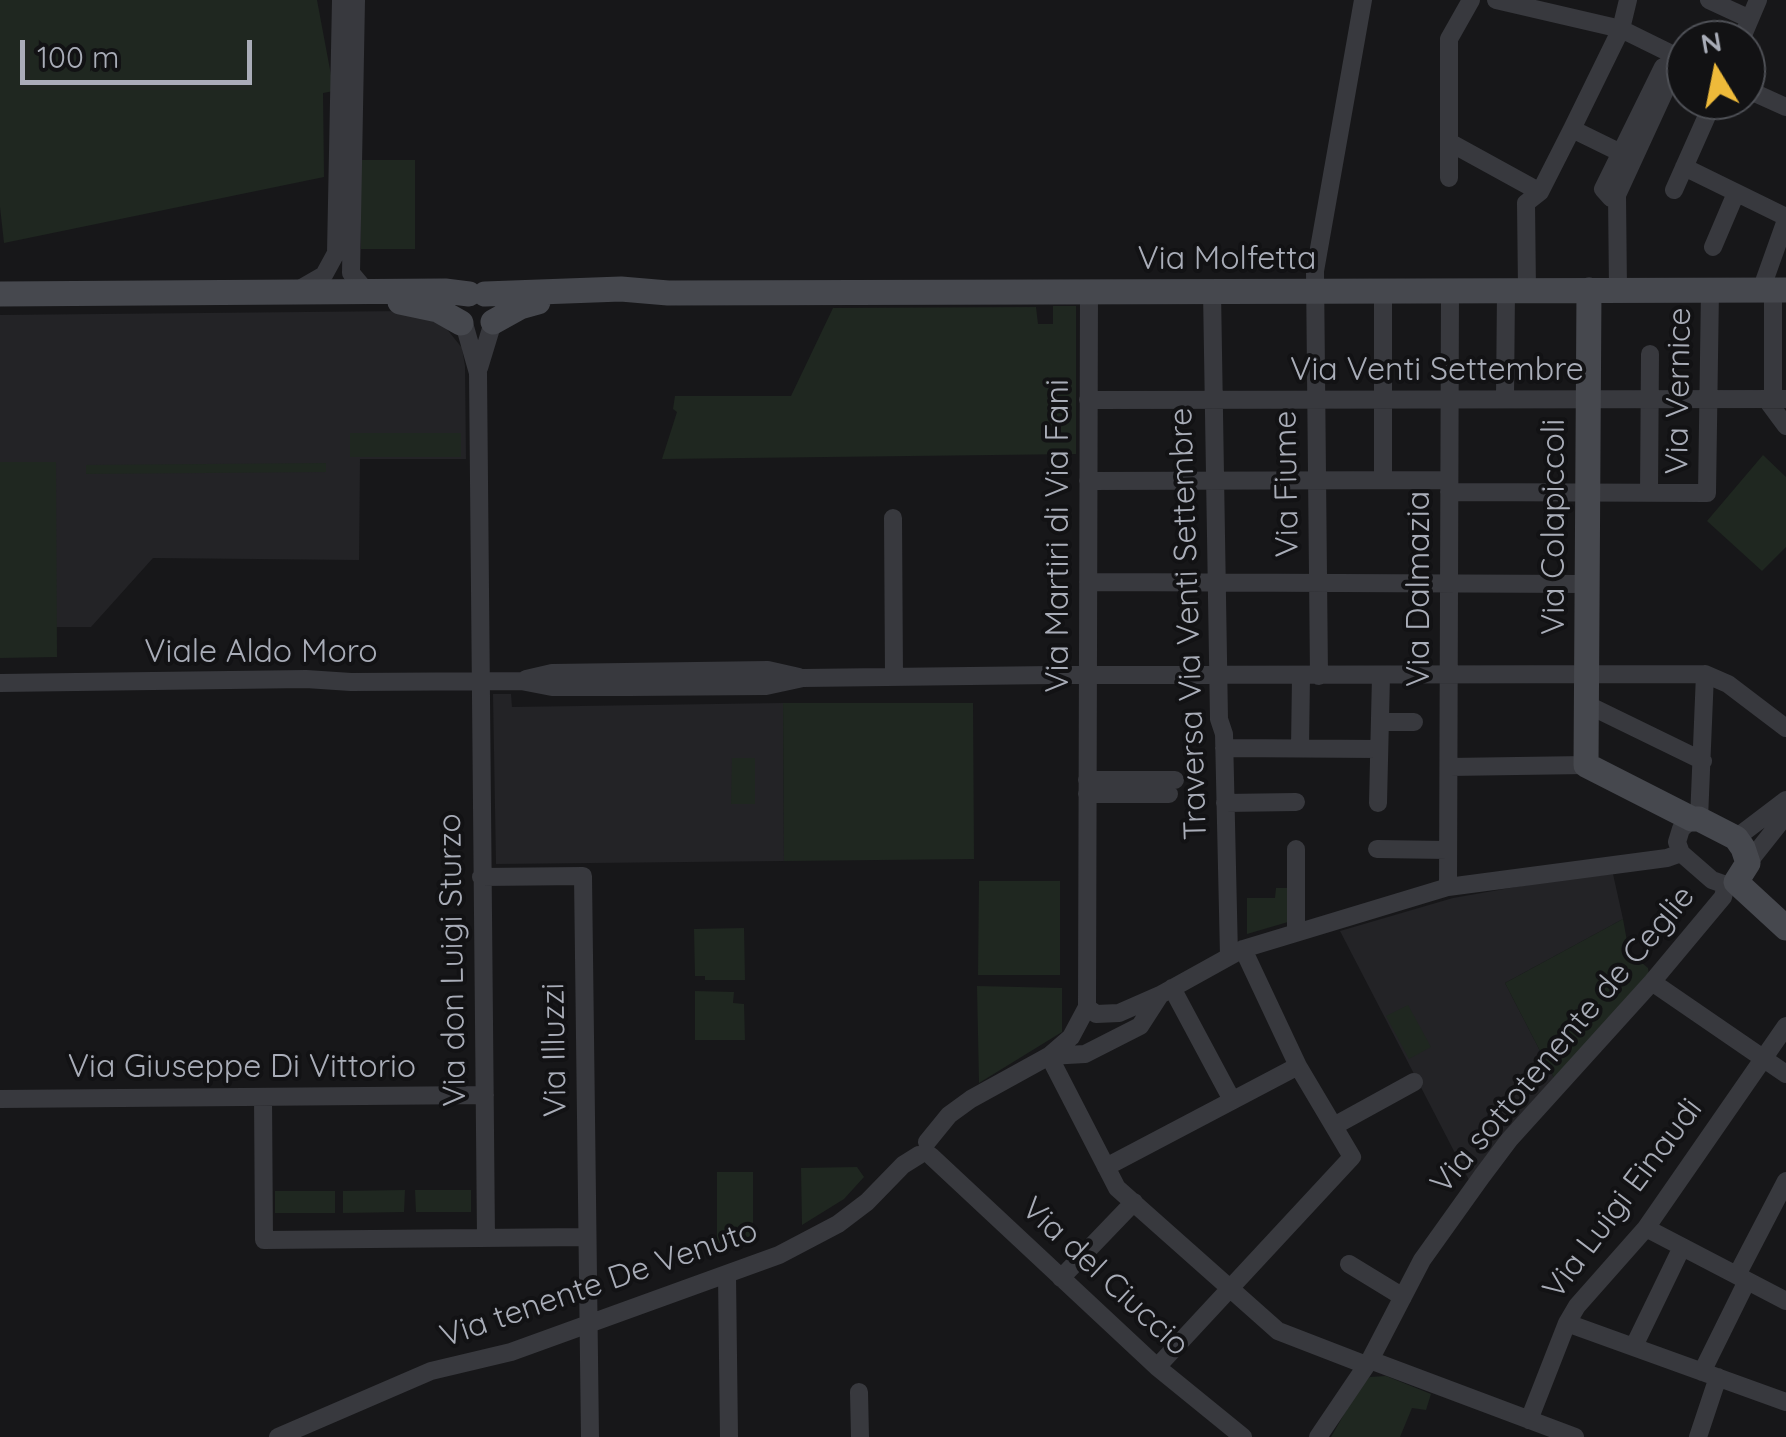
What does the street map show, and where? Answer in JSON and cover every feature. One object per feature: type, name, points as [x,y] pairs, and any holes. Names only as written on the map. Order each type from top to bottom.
[{"type":"main road","points":[[0,294],[477,294],[605,289],[668,293]]},
{"type":"main road","name":"Via Colapiccoli","points":[[1586,765],[1589,290]]},
{"type":"main road","name":"Via Molfetta","points":[[668,293],[1774,290]]},
{"type":"main road","points":[[0,305],[376,301],[438,310],[463,325],[483,330],[520,307],[539,302],[622,300],[668,293]]},
{"type":"main road","points":[[477,294],[494,304],[493,322]]},
{"type":"main road","points":[[463,325],[459,303],[477,294]]},
{"type":"main road","points":[[1586,765],[1736,838],[1736,877],[1786,928]]},
{"type":"street","points":[[295,291],[324,275],[336,253],[340,0]]},
{"type":"street","points":[[356,0],[350,254],[351,273],[366,291]]},
{"type":"street","name":"Via Fiume","points":[[1300,748],[1318,583],[1315,271],[1363,0]]},
{"type":"street","points":[[1449,178],[1449,39],[1472,0]]},
{"type":"street","points":[[1496,0],[1621,28],[1666,51]]},
{"type":"street","points":[[1505,399],[1526,202],[1540,192],[1572,129],[1621,28],[1628,0]]},
{"type":"street","points":[[1709,0],[1750,19],[1758,0]]},
{"type":"street","points":[[1616,195],[1610,198],[1604,189],[1621,152],[1666,77]]},
{"type":"street","points":[[1618,290],[1616,195],[1666,84]]},
{"type":"street","points":[[1674,190],[1705,120]]},
{"type":"street","points":[[1572,129],[1621,152]]},
{"type":"street","points":[[1449,142],[1540,192]]},
{"type":"street","points":[[1684,166],[1786,218],[1774,290],[1775,399],[1786,426]]},
{"type":"street","points":[[1713,248],[1736,193]]},
{"type":"street","points":[[1383,290],[1383,480]]},
{"type":"street","name":"Via Dalmazia","points":[[1448,887],[1450,290]]},
{"type":"street","name":"Via Vernice","points":[[1648,493],[1707,493],[1710,290]]},
{"type":"street","name":"Traversa Via Venti Settembre","points":[[1212,291],[1219,719],[1236,952]]},
{"type":"street","name":"Via Martiri di Via Fani","points":[[1087,1007],[1089,292]]},
{"type":"street","points":[[478,373],[493,322]]},
{"type":"street","points":[[463,325],[478,373]]},
{"type":"street","points":[[1088,480],[1383,480],[1648,493],[1650,354]]},
{"type":"street","name":"Via don Luigi Sturzo","points":[[478,373],[486,1238]]},
{"type":"street","name":"Via Venti Settembre","points":[[1088,400],[1775,399]]},
{"type":"street","points":[[893,518],[894,677]]},
{"type":"street","points":[[1088,582],[1586,584]]},
{"type":"street","name":"Viale Aldo Moro","points":[[0,683],[521,681],[552,672],[768,670],[803,678],[1705,674]]},
{"type":"street","points":[[1736,877],[1712,880],[1681,853],[1677,842],[1681,829],[1695,820],[1703,761],[1705,674],[1728,684],[1786,728]]},
{"type":"street","points":[[1378,804],[1381,676]]},
{"type":"street","points":[[1586,704],[1703,761]]},
{"type":"street","points":[[1380,722],[1414,722]]},
{"type":"street","points":[[1224,748],[1380,749]]},
{"type":"street","points":[[1448,767],[1586,765]]},
{"type":"street","points":[[1087,787],[1172,787]]},
{"type":"street","points":[[1736,838],[1786,800]]},
{"type":"street","points":[[1225,803],[1296,802]]},
{"type":"street","name":"Via sottotenente de Ceglie","points":[[1318,1437],[1368,1362],[1422,1260],[1509,1140],[1652,982],[1786,814]]},
{"type":"street","points":[[1296,849],[1296,931]]},
{"type":"street","points":[[1377,849],[1448,850]]},
{"type":"street","name":"Via tenente De Venuto","points":[[278,1437],[431,1372],[511,1352],[779,1255],[838,1224],[868,1202],[903,1165],[926,1151],[949,1115],[971,1099],[1049,1056],[1086,1054],[1140,1026],[1166,991],[1236,952],[1448,887],[1681,853]]},
{"type":"street","name":"Via Illuzzi","points":[[481,877],[583,876],[590,1437]]},
{"type":"street","points":[[1158,1367],[1352,1156],[1236,952]]},
{"type":"street","points":[[1652,982],[1786,1074]]},
{"type":"street","points":[[1232,1100],[1166,991],[1120,1013],[1096,1014],[1087,1007],[1071,1037],[1049,1056],[1117,1188],[1278,1331],[1575,1437]]},
{"type":"street","name":"Via Luigi Einaudi","points":[[1530,1420],[1577,1306],[1646,1228],[1786,1026]]},
{"type":"street","points":[[1106,1167],[1298,1066]]},
{"type":"street","points":[[1334,1126],[1414,1082]]},
{"type":"street","name":"Via Giuseppe Di Vittorio","points":[[0,1099],[484,1095]]},
{"type":"street","points":[[263,1097],[264,1240],[587,1237]]},
{"type":"street","name":"Via del Ciuccio","points":[[926,1151],[1158,1367],[1243,1437]]},
{"type":"street","points":[[1698,1437],[1710,1374],[1742,1278],[1785,1186]]},
{"type":"street","points":[[1061,1278],[1134,1202]]},
{"type":"street","points":[[1646,1228],[1786,1301]]},
{"type":"street","points":[[1634,1346],[1682,1246]]},
{"type":"street","points":[[1349,1264],[1403,1297]]},
{"type":"street","points":[[726,1275],[728,1437]]},
{"type":"street","points":[[1567,1323],[1784,1396]]},
{"type":"street","points":[[859,1392],[860,1437]]},
{"type":"shaded area","points":[[0,0],[317,0],[334,91],[323,93],[324,177],[4,243],[0,207]]},
{"type":"shaded area","points":[[361,160],[415,160],[415,249],[361,249]]},
{"type":"shaded area","points":[[1053,306],[1076,306],[1076,454],[662,459],[677,412],[673,409],[675,396],[791,396],[833,308],[1036,307],[1038,324],[1053,324]]},
{"type":"shaded area","points":[[406,311],[442,323],[462,348],[466,459],[360,459],[359,560],[153,558],[91,627],[56,627],[56,462],[0,462],[0,315]]},
{"type":"shaded area","points":[[350,433],[461,433],[461,457],[350,457]]},
{"type":"shaded area","points":[[1763,455],[1786,477],[1786,547],[1762,571],[1707,521]]},
{"type":"shaded area","points":[[0,462],[56,462],[57,657],[0,658]]},
{"type":"shaded area","points":[[326,463],[326,472],[86,474],[86,465]]},
{"type":"shaded area","points":[[493,694],[511,694],[512,707],[783,703],[784,861],[496,864]]},
{"type":"shaded area","points":[[783,703],[973,703],[974,859],[784,861]]},
{"type":"shaded area","points":[[732,758],[755,758],[755,804],[731,804]]},
{"type":"shaded area","points":[[1613,874],[1623,919],[1505,983],[1554,1078],[1470,1182],[1340,931],[1453,898]]},
{"type":"shaded area","points":[[979,881],[1060,881],[1060,975],[978,975]]},
{"type":"shaded area","points":[[1276,888],[1287,888],[1288,922],[1247,934],[1247,898],[1275,898]]},
{"type":"shaded area","points":[[1623,919],[1629,952],[1648,968],[1649,975],[1554,1078],[1505,983]]},
{"type":"shaded area","points":[[744,928],[745,980],[705,980],[705,976],[695,976],[694,929]]},
{"type":"shaded area","points":[[977,986],[1062,988],[1062,1032],[979,1083]]},
{"type":"shaded area","points":[[695,991],[734,992],[733,1003],[744,1004],[745,1040],[695,1040]]},
{"type":"shaded area","points":[[1408,1005],[1431,1047],[1409,1059],[1386,1016]]},
{"type":"shaded area","points":[[857,1167],[864,1177],[844,1199],[802,1225],[801,1168]]},
{"type":"shaded area","points":[[717,1172],[753,1172],[753,1243],[717,1243]]},
{"type":"shaded area","points":[[405,1190],[404,1212],[343,1213],[343,1191]]},
{"type":"shaded area","points":[[415,1190],[471,1190],[471,1212],[416,1212]]},
{"type":"shaded area","points":[[275,1191],[335,1191],[335,1213],[275,1213]]},
{"type":"shaded area","points":[[1386,1376],[1431,1394],[1426,1410],[1412,1408],[1400,1437],[1331,1437],[1361,1385],[1370,1377]]}]
